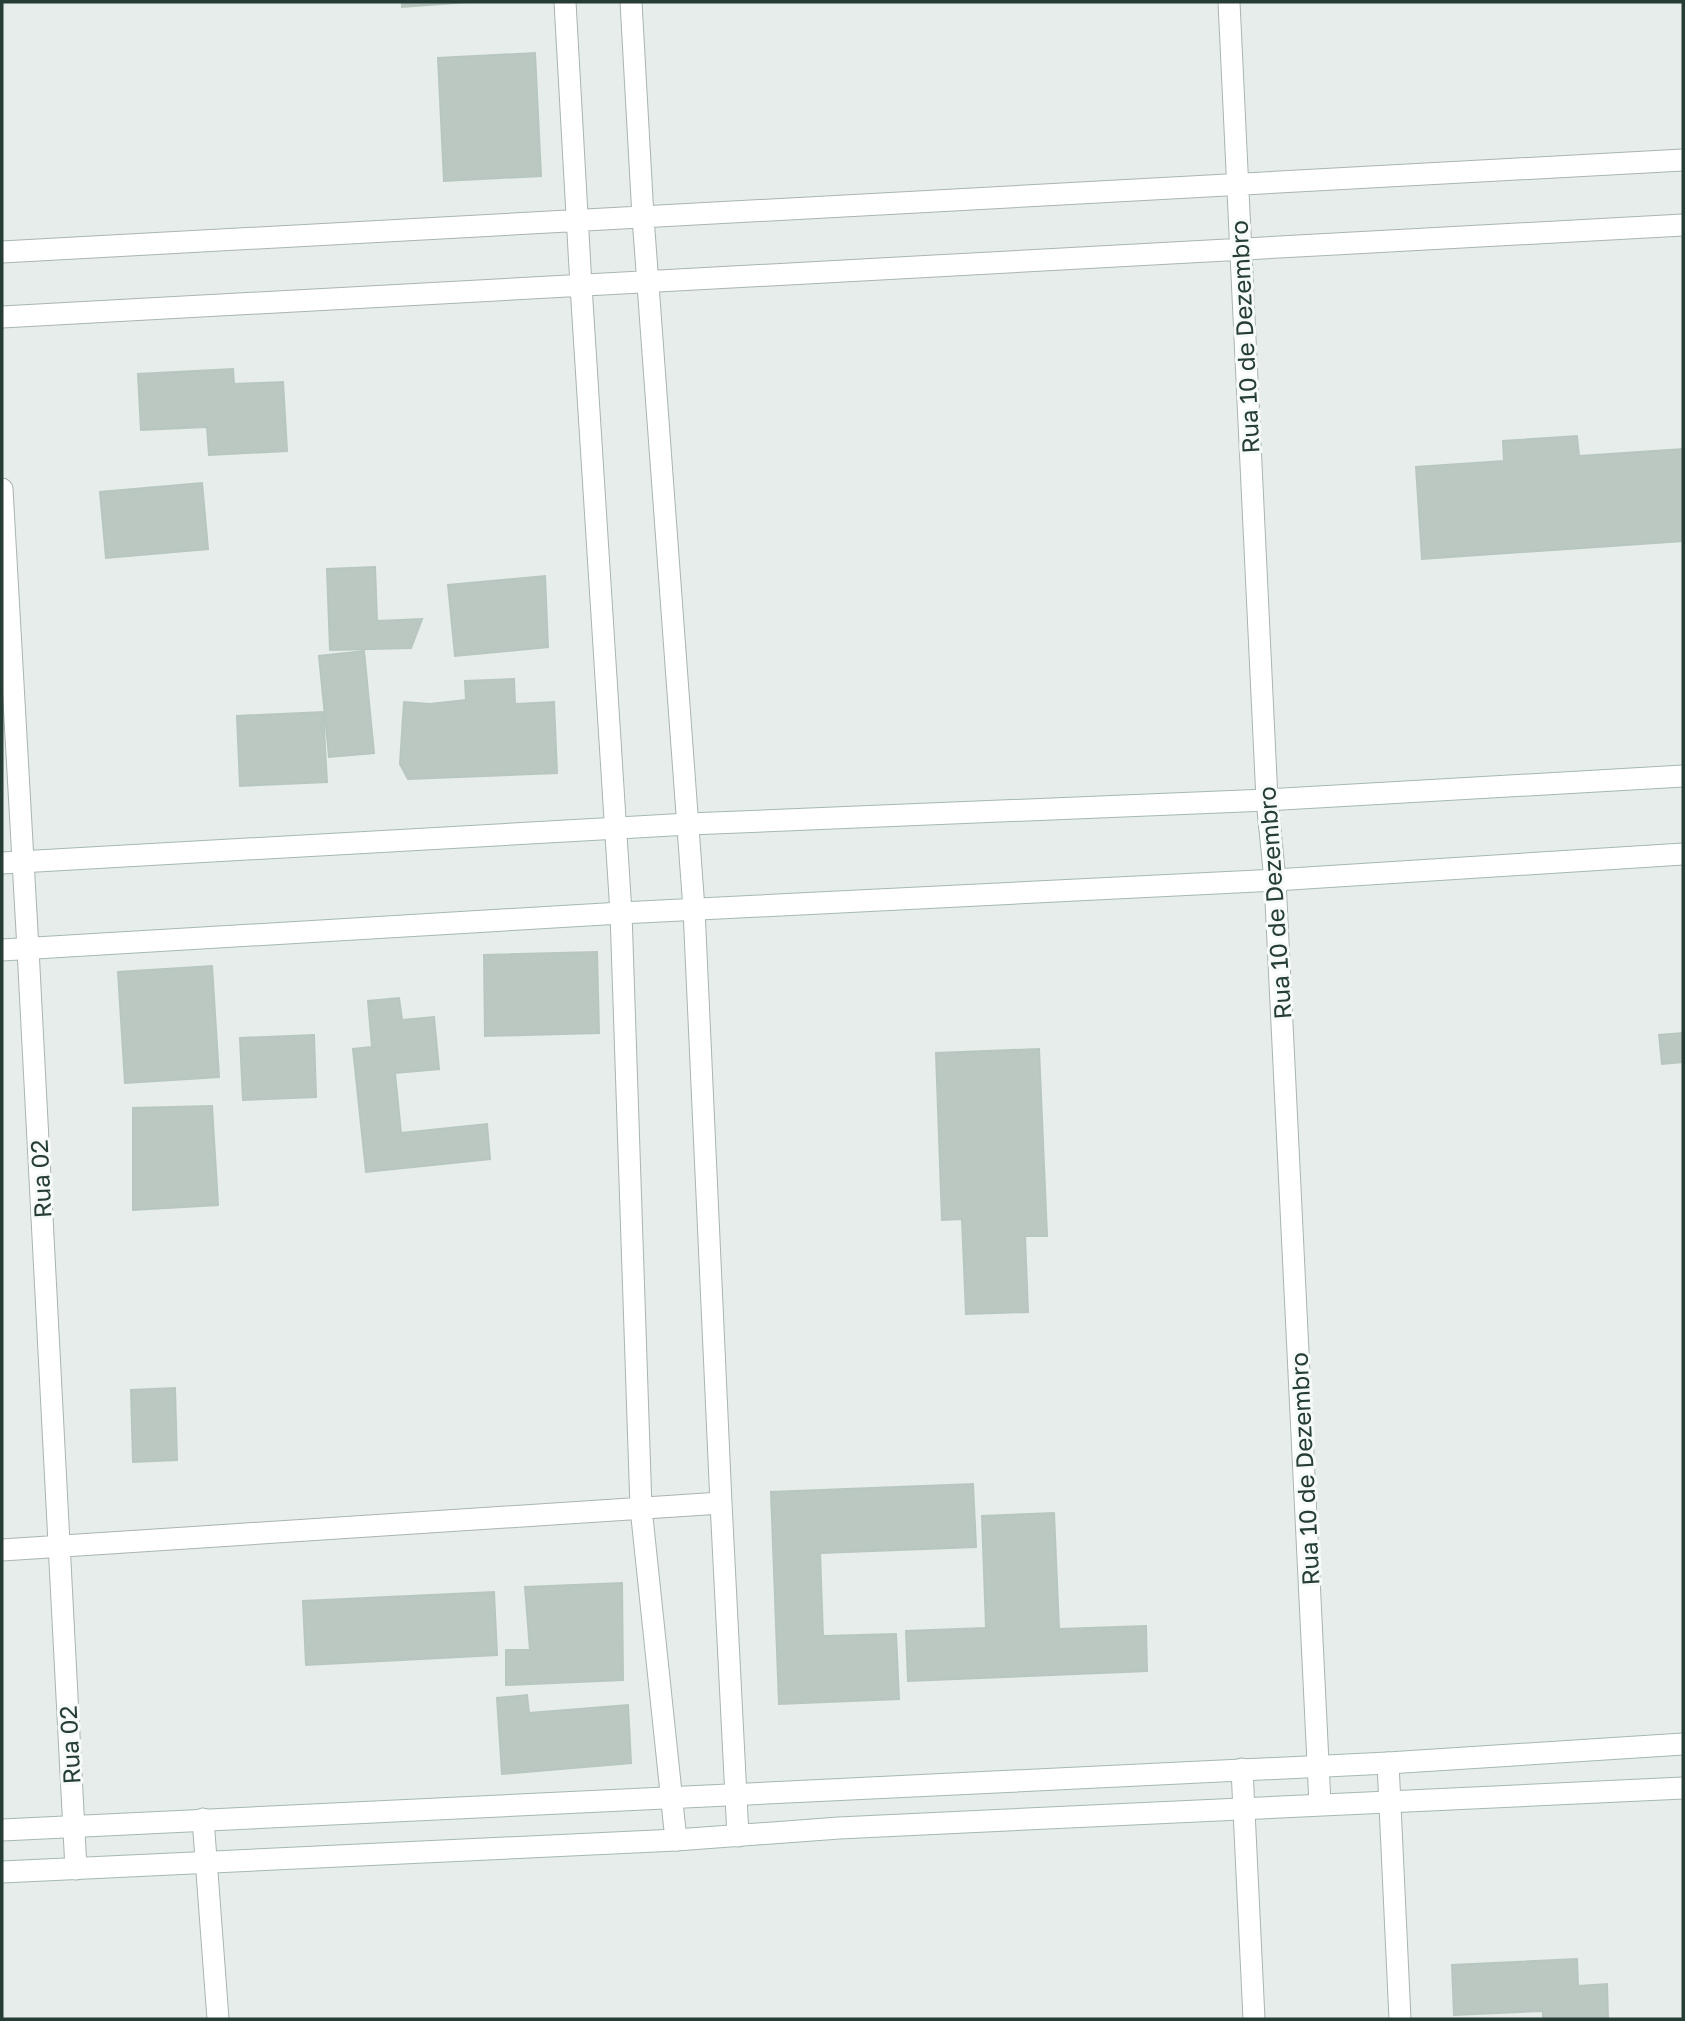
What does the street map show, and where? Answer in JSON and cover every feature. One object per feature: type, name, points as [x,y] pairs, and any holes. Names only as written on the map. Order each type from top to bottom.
[{"type":"street","points":[[565,2],[621,913],[641,1508],[676,1840]]},
{"type":"street","points":[[631,2],[643,217],[694,909],[738,1836]]},
{"type":"street","name":"Rua 10 de Dezembro","points":[[1228,2],[1267,800],[1275,880],[1320,1804]]},
{"type":"street","points":[[2,252],[1683,160]]},
{"type":"street","points":[[2,317],[1683,225]]},
{"type":"street","name":"Rua 02","points":[[2,489],[12,863],[28,949],[76,1869]]},
{"type":"street","points":[[12,863],[689,824],[1267,800],[1683,776]]},
{"type":"street","points":[[2,950],[621,913],[1275,880],[1683,854]]},
{"type":"street","points":[[2,1550],[721,1503]]},
{"type":"street","points":[[2,1830],[1388,1763],[1683,1744]]},
{"type":"street","points":[[1388,1763],[1400,2019]]},
{"type":"street","points":[[1242,1769],[1254,2019]]},
{"type":"street","points":[[2,1872],[676,1840],[802,1830],[1320,1804],[1683,1788]]},
{"type":"street","points":[[203,1819],[218,2019]]},
{"type":"building","points":[[402,2],[469,2],[402,7]]},
{"type":"building","points":[[535,53],[541,176],[444,181],[438,58]]},
{"type":"building","points":[[233,369],[234,384],[283,382],[287,451],[209,455],[207,427],[141,430],[138,374]]},
{"type":"building","points":[[1577,436],[1579,456],[1683,449],[1683,541],[1422,559],[1416,467],[1504,461],[1503,441]]},
{"type":"building","points":[[202,483],[208,549],[106,558],[100,492]]},
{"type":"building","points":[[375,567],[377,621],[422,619],[411,648],[330,650],[327,569]]},
{"type":"building","points":[[545,576],[548,647],[455,656],[448,585]]},
{"type":"building","points":[[364,651],[374,753],[329,757],[319,656]]},
{"type":"building","points":[[514,679],[515,704],[554,702],[557,773],[408,779],[400,764],[404,702],[430,704],[466,700],[465,681]]},
{"type":"building","points":[[323,712],[327,782],[240,786],[237,716]]},
{"type":"building","points":[[597,952],[599,1033],[485,1036],[484,955]]},
{"type":"building","points":[[212,966],[219,1077],[125,1083],[118,972]]},
{"type":"building","points":[[399,998],[402,1020],[434,1017],[439,1069],[395,1073],[401,1133],[487,1124],[490,1159],[366,1172],[353,1049],[372,1047],[368,1001]]},
{"type":"building","points":[[1683,1033],[1683,1062],[1662,1064],[1659,1035]]},
{"type":"building","points":[[314,1035],[316,1097],[243,1100],[240,1038]]},
{"type":"building","points":[[1039,1049],[1047,1236],[1025,1236],[1028,1312],[966,1314],[962,1219],[942,1220],[936,1053]]},
{"type":"building","points":[[212,1106],[218,1205],[133,1210],[133,1108]]},
{"type":"building","points":[[175,1388],[177,1460],[133,1462],[131,1390]]},
{"type":"building","points":[[973,1484],[976,1547],[820,1553],[823,1636],[896,1634],[899,1699],[779,1704],[771,1492]]},
{"type":"building","points":[[1054,1513],[1059,1629],[1146,1626],[1147,1671],[908,1681],[906,1631],[986,1628],[982,1516]]},
{"type":"building","points":[[622,1583],[623,1680],[506,1685],[506,1650],[530,1650],[525,1587]]},
{"type":"building","points":[[494,1592],[497,1655],[306,1665],[303,1601]]},
{"type":"building","points":[[527,1695],[529,1713],[628,1705],[631,1763],[502,1774],[497,1698]]},
{"type":"building","points":[[1577,1959],[1578,1986],[1607,1984],[1608,2019],[1543,2019],[1543,2011],[1454,2015],[1452,1965]]}]
